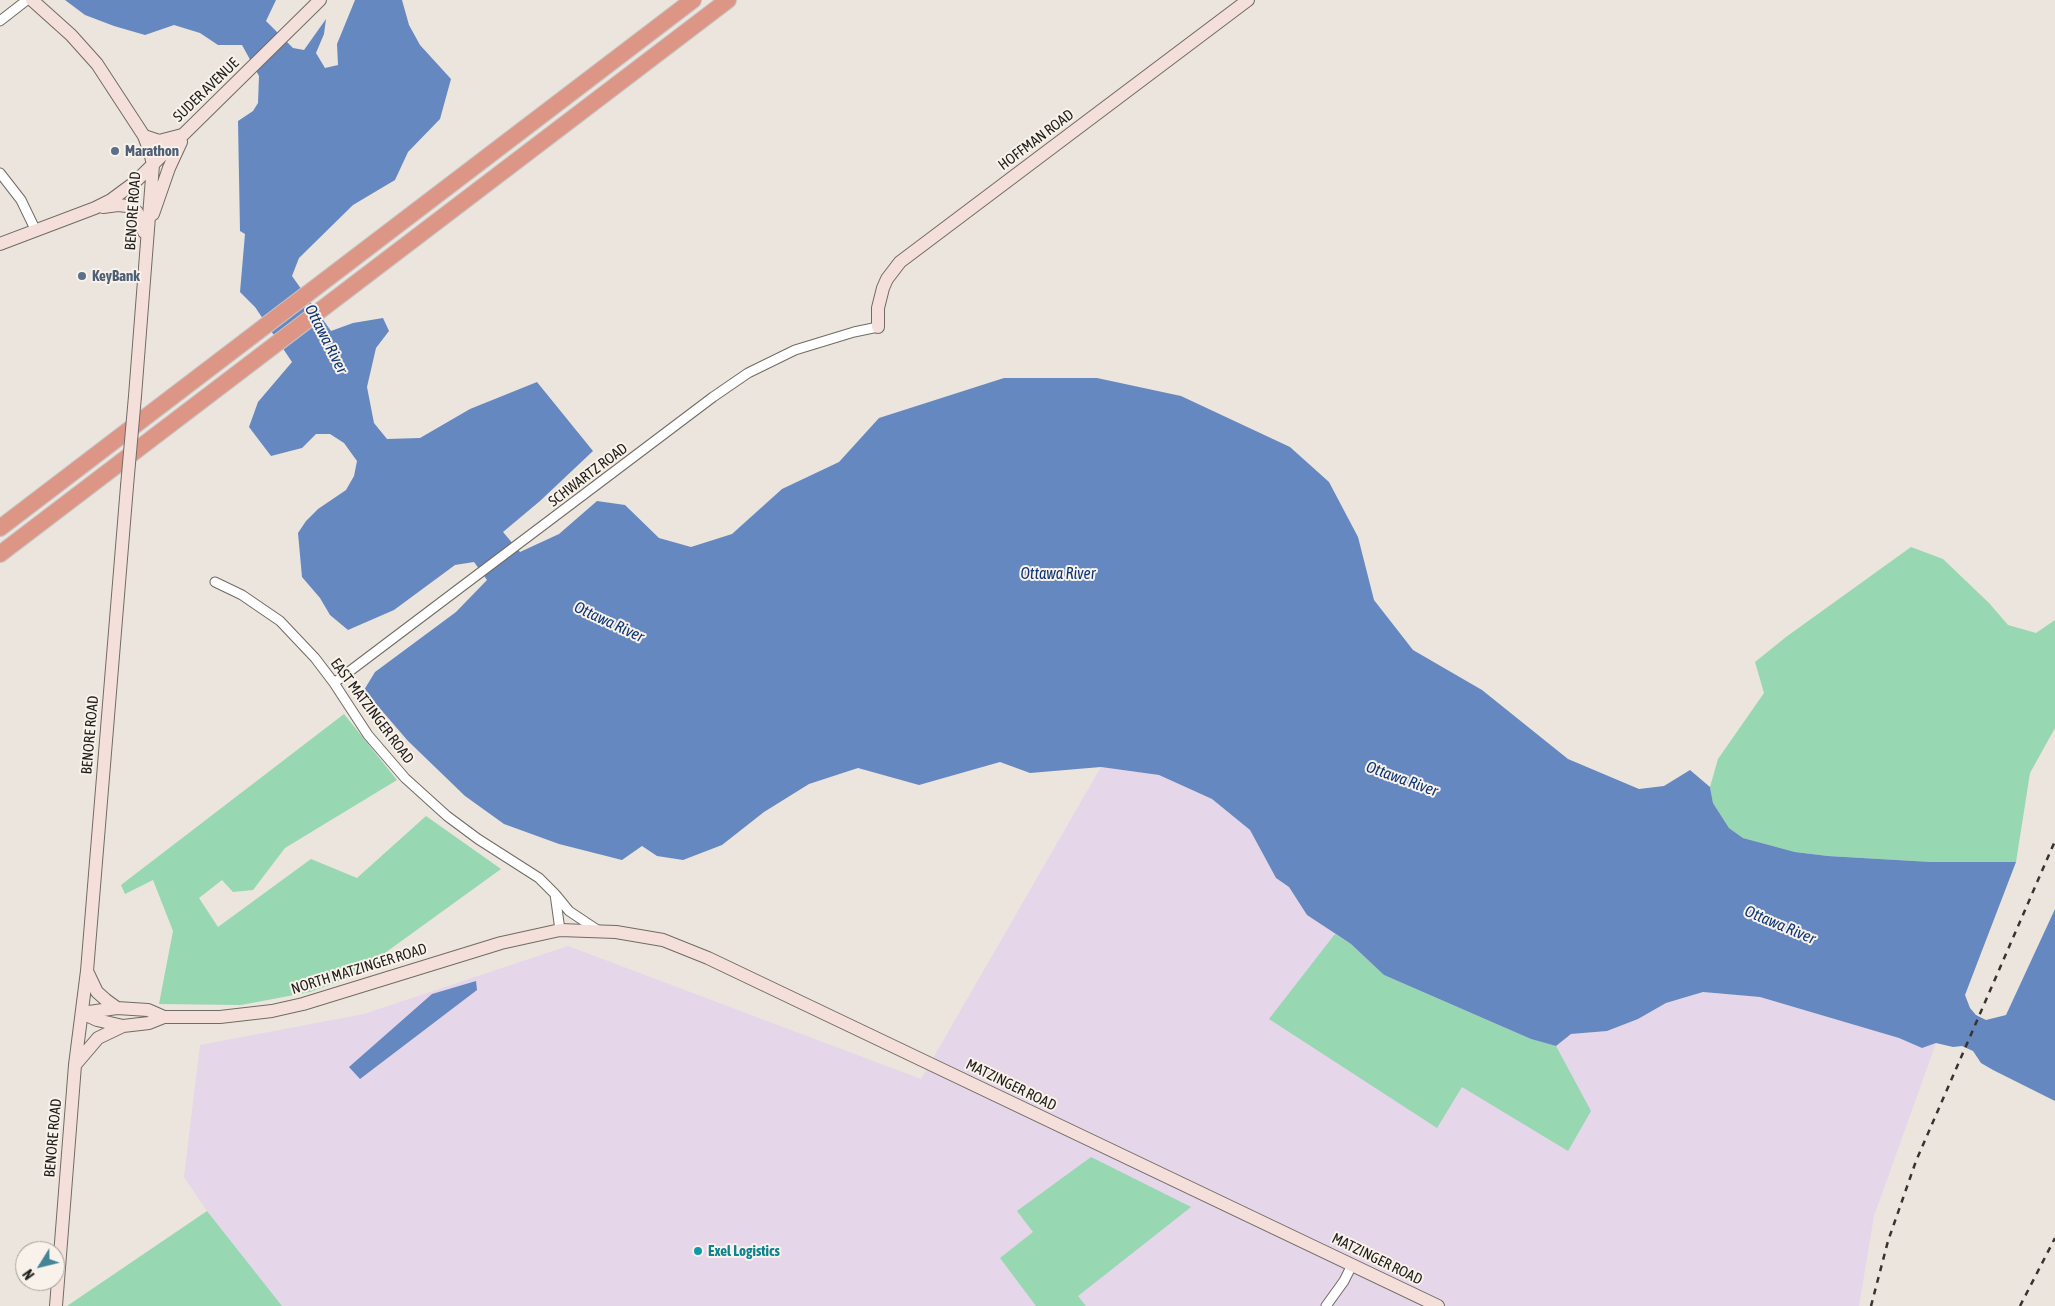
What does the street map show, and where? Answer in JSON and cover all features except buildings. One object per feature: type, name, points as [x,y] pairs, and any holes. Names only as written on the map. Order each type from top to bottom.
[{"type":"highway","points":[[0,528],[693,0]]},
{"type":"highway","points":[[0,554],[728,0]]},
{"type":"street","points":[[0,21],[27,0]]},
{"type":"street","name":"BENORE ROAD","points":[[32,0],[71,35],[97,64],[144,136],[150,152],[152,165],[135,396],[87,971],[75,1065],[56,1306]]},
{"type":"street","name":"SUDER AVENUE","points":[[0,244],[95,208],[111,200],[152,165],[320,0]]},
{"type":"street","name":"HOFFMAN ROAD","points":[[878,327],[878,308],[883,288],[887,278],[900,262],[1248,0]]},
{"type":"street","points":[[144,136],[159,141],[184,134]]},
{"type":"street","points":[[148,225],[184,134]]},
{"type":"street","points":[[0,173],[21,200],[36,231]]},
{"type":"street","points":[[95,208],[118,205],[127,206],[137,212],[146,242]]},
{"type":"street","name":"SCHWARTZ ROAD","points":[[334,683],[713,397],[748,373],[795,350],[854,332],[878,327]]},
{"type":"street","name":"EAST MATZINGER ROAD","points":[[215,582],[242,594],[280,621],[315,658],[368,735],[405,778],[447,816],[478,839],[540,878],[569,911],[599,931]]},
{"type":"street","points":[[555,894],[560,930]]},
{"type":"street","name":"MATZINGER ROAD","points":[[560,930],[634,934],[663,940],[708,958],[1438,1306]]},
{"type":"street","name":"NORTH MATZINGER ROAD","points":[[82,1013],[98,1020],[123,1026],[150,1023],[164,1017],[220,1017],[272,1011],[303,1004],[501,943],[560,930]]},
{"type":"street","points":[[87,971],[97,992],[117,1008]]},
{"type":"street","name":"NORTH MATZINGER ROAD","points":[[82,1013],[117,1008],[148,1010],[164,1017]]},
{"type":"street","points":[[75,1065],[98,1038],[123,1026]]},
{"type":"street","points":[[1326,1306],[1344,1281],[1352,1265]]},
{"type":"shaded area","points":[[1101,767],[1159,775],[1212,799],[1250,830],[1276,878],[1289,887],[1307,915],[1351,944],[1556,1046],[1571,1034],[1607,1031],[1638,1019],[1666,1003],[1703,992],[1760,997],[1899,1038],[1922,1048],[1936,1043],[1874,1216],[1859,1306],[282,1306],[207,1211],[184,1177],[200,1045],[364,1014],[568,946],[921,1079]]},
{"type":"green space","points":[[1911,547],[1943,559],[1989,603],[2008,625],[2036,633],[2055,620],[2055,728],[2030,773],[2016,862],[1931,862],[1828,856],[1795,852],[1743,838],[1729,828],[1713,803],[1710,787],[1718,759],[1764,693],[1755,662],[1786,637]]},
{"type":"green space","points":[[344,714],[397,780],[285,848],[253,890],[233,892],[222,880],[199,898],[218,927],[311,859],[357,878],[426,816],[501,869],[353,976],[310,992],[241,1005],[159,1004],[173,931],[153,880],[125,894],[121,885]]},
{"type":"green space","points":[[1335,934],[1351,944],[1384,975],[1531,1039],[1556,1046],[1591,1111],[1568,1151],[1462,1087],[1437,1128],[1269,1019]]},
{"type":"green space","points":[[1091,1157],[1191,1207],[1078,1296],[1086,1306],[1036,1306],[1000,1258],[1033,1232],[1017,1211]]},
{"type":"green space","points":[[207,1211],[282,1306],[67,1306]]},
{"type":"water","name":"Ottawa River","points":[[65,0],[276,0],[266,21],[293,48],[304,50],[326,19],[324,34],[316,53],[325,68],[338,65],[337,44],[355,0],[402,0],[409,25],[420,45],[451,79],[440,119],[408,152],[395,180],[353,205],[299,258],[292,276],[331,331],[353,323],[383,318],[389,331],[376,348],[367,387],[374,423],[387,439],[420,438],[470,409],[537,382],[593,451],[540,501],[503,532],[520,552],[559,534],[597,501],[625,505],[659,538],[691,547],[732,534],[782,489],[839,462],[879,418],[1004,378],[1097,378],[1181,396],[1290,447],[1329,482],[1358,537],[1374,600],[1413,650],[1482,690],[1568,759],[1639,789],[1664,786],[1690,770],[1710,787],[1713,803],[1729,828],[1743,838],[1795,852],[1828,856],[1931,862],[2016,862],[1965,995],[1970,1008],[1976,1015],[1986,1020],[2006,1015],[2055,909],[2055,1101],[1981,1063],[1973,1051],[1962,1046],[1953,1047],[1936,1043],[1922,1048],[1899,1038],[1760,997],[1703,992],[1666,1003],[1638,1019],[1607,1031],[1571,1034],[1556,1046],[1531,1039],[1384,975],[1351,944],[1307,915],[1289,887],[1276,878],[1250,830],[1212,799],[1159,775],[1101,767],[1030,773],[1000,762],[919,785],[858,768],[809,784],[764,812],[722,845],[683,860],[657,856],[642,846],[622,860],[559,844],[504,824],[465,796],[408,741],[364,690],[375,672],[456,612],[487,580],[474,562],[455,565],[394,610],[348,630],[330,615],[320,598],[302,577],[298,533],[306,521],[318,509],[346,490],[354,476],[357,461],[344,443],[330,434],[316,434],[302,448],[271,456],[249,427],[258,402],[292,362],[255,307],[240,292],[245,234],[240,231],[238,121],[253,111],[258,103],[259,76],[242,45],[218,45],[200,33],[174,25],[145,35],[85,15]]},
{"type":"water","points":[[476,981],[477,990],[360,1079],[349,1067],[432,994]]},
{"type":"railway","points":[[1871,1306],[1888,1241],[1916,1161],[2055,841]]},
{"type":"railway","points":[[2020,1306],[2055,1238]]},
{"type":"place","name":"Marathon","points":[[115,151]]},
{"type":"place","name":"KeyBank","points":[[82,276]]},
{"type":"place","name":"Exel Logistics","points":[[698,1251]]}]
